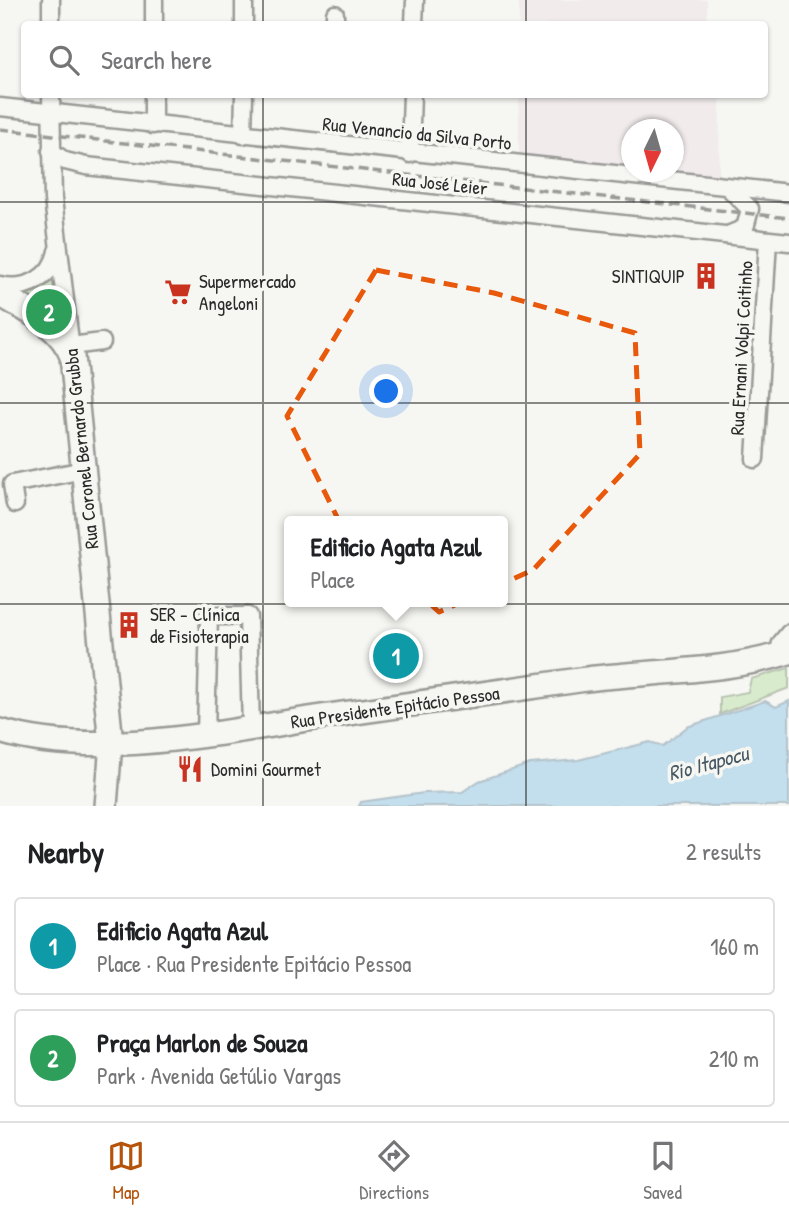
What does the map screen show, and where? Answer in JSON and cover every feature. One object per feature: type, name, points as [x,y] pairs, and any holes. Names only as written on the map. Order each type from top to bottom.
[{"type":"highway","points":[[0,294],[54,328],[72,351]]},
{"type":"highway","name":"Rua Coronel Bernardo Grubba","points":[[72,351],[111,743]]},
{"type":"highway","name":"Rua Presidente Epitácio Pessoa","points":[[0,732],[41,741],[111,743],[206,734],[601,677],[718,669],[784,653]]},
{"type":"main road","points":[[106,806],[111,743]]},
{"type":"street","points":[[51,0],[51,21]]},
{"type":"street","points":[[153,0],[153,21]]},
{"type":"street","points":[[244,0],[244,21]]},
{"type":"street","points":[[414,21],[415,0]]},
{"type":"street","name":"Rua Coronel Bernardo Grubba","points":[[51,98],[53,199],[72,351]]},
{"type":"street","points":[[153,98],[153,125]]},
{"type":"street","points":[[243,135],[244,98]]},
{"type":"street","points":[[410,154],[412,98]]},
{"type":"street","name":"Rua Venancio da Silva Porto","points":[[0,107],[410,154],[781,192]]},
{"type":"street","points":[[28,111],[50,143]]},
{"type":"street","points":[[50,143],[60,120],[69,115]]},
{"type":"street","name":"Rua José Leier","points":[[50,143],[65,161],[86,166],[789,242]]},
{"type":"street","points":[[53,199],[65,175],[86,166]]},
{"type":"street","points":[[728,187],[750,215],[760,235],[768,240]]},
{"type":"street","points":[[725,236],[743,231],[750,215],[781,192]]},
{"type":"street","name":"Rua Ernani Volpi Coitinho","points":[[755,459],[768,240]]},
{"type":"street","points":[[41,278],[54,262],[58,245]]},
{"type":"street","points":[[0,285],[23,286],[41,278],[54,277],[64,287]]},
{"type":"street","points":[[72,351],[102,342]]},
{"type":"street","points":[[15,504],[12,484],[84,470]]},
{"type":"street","points":[[206,734],[209,616],[248,616],[251,728]]},
{"type":"street","points":[[784,653],[781,643],[789,633]]},
{"type":"highlighted area","points":[[376,270],[494,293],[635,333],[640,454],[533,570],[439,612],[340,523],[287,416]]},
{"type":"shaded area","points":[[519,0],[707,0],[707,21],[519,21]]},
{"type":"shaded area","points":[[519,98],[720,98],[719,176],[684,173],[684,119],[621,119],[621,168],[519,160]]},
{"type":"green space","points":[[51,282],[56,286],[62,327],[12,297]]},
{"type":"green space","points":[[789,668],[789,688],[720,714],[720,697],[748,692],[751,679]]},
{"type":"water","name":"Rio Itapocu","points":[[765,701],[776,707],[789,701],[789,806],[359,806],[361,802],[424,793],[462,792],[479,781],[530,764],[578,760],[650,742],[663,746],[687,727]]},
{"type":"railway","points":[[0,129],[789,218]]},
{"type":"place","name":"SINTIQUIP","points":[[706,276]]},
{"type":"place","name":"Supermercado Angeloni","points":[[178,292]]},
{"type":"place","name":"Praça Marlon de Souza","points":[[49,312]]},
{"type":"place","name":"SER - Clínica de Fisioterapia","points":[[129,625]]},
{"type":"place","name":"Edificio Agata Azul","points":[[396,656]]},
{"type":"place","name":"Domini Gourmet","points":[[190,769]]}]
